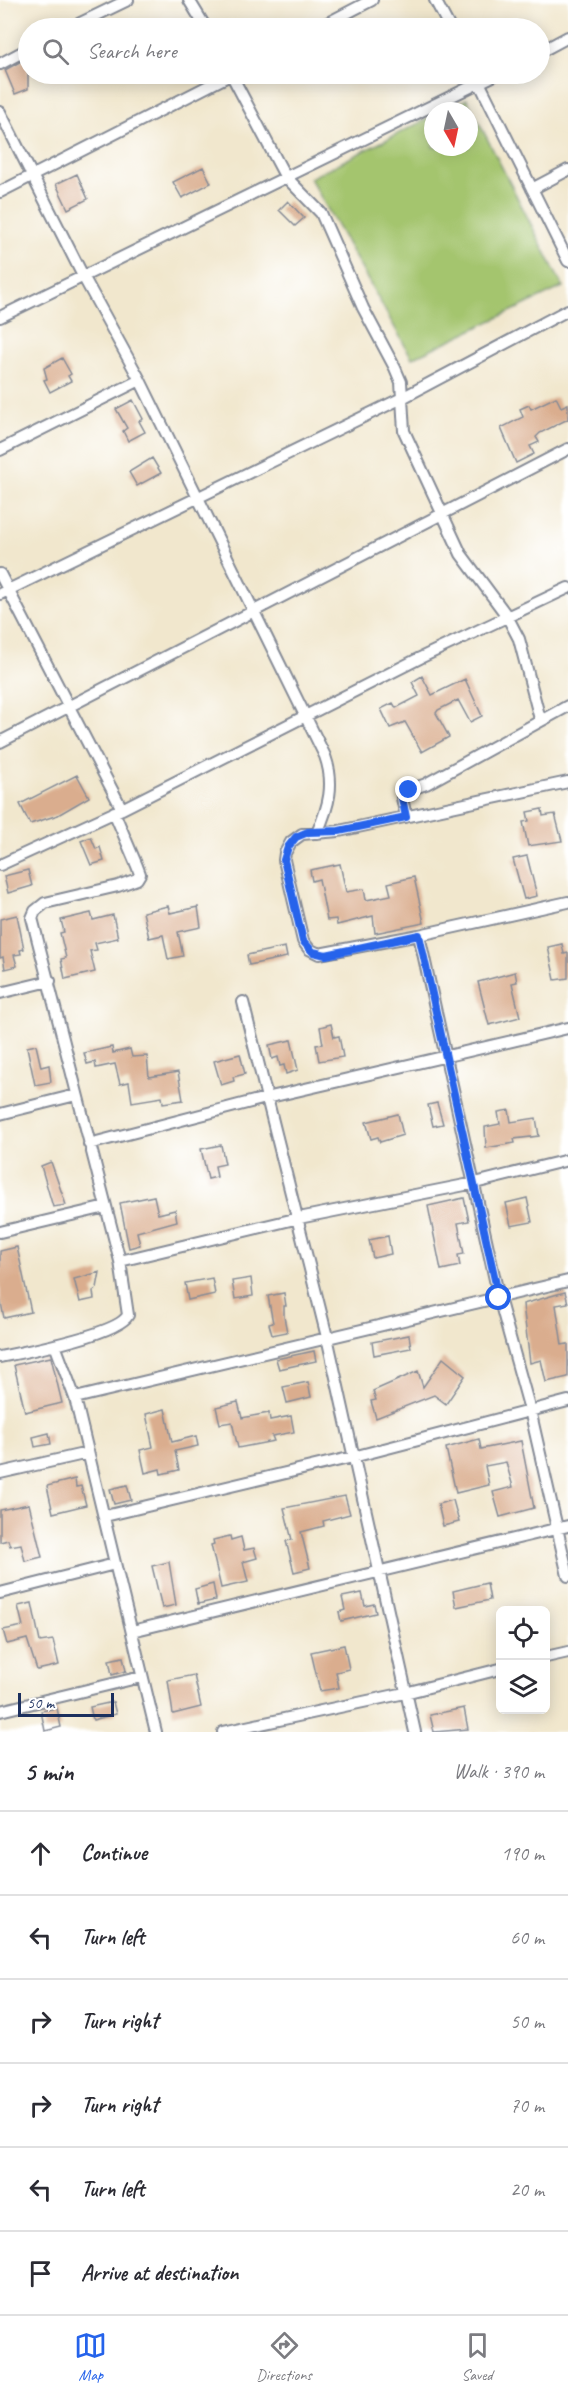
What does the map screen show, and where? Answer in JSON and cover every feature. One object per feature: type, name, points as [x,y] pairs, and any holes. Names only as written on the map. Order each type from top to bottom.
[{"type":"street","points":[[91,18],[128,0]]},
{"type":"street","points":[[189,0],[200,18]]},
{"type":"street","points":[[337,18],[372,0]]},
{"type":"street","points":[[435,0],[445,18]]},
{"type":"street","points":[[550,47],[568,37]]},
{"type":"street","points":[[0,64],[18,54]]},
{"type":"street","points":[[0,192],[212,84]]},
{"type":"street","points":[[236,84],[285,176],[321,213],[363,308],[401,382],[404,430],[461,554],[507,616],[528,664],[540,719]]},
{"type":"street","points":[[0,317],[465,84]]},
{"type":"street","points":[[480,84],[568,261]]},
{"type":"street","points":[[0,111],[83,276],[140,380],[325,756],[332,779],[328,803],[317,833]]},
{"type":"street","points":[[532,189],[568,170]]},
{"type":"street","points":[[4,592],[402,398],[568,310]]},
{"type":"street","points":[[0,450],[140,380]]},
{"type":"street","points":[[0,742],[568,449]]},
{"type":"street","points":[[0,574],[4,592],[70,706],[118,811],[140,874],[137,879],[127,884],[45,903],[35,911],[32,918],[50,981],[76,1095],[120,1262],[127,1305],[125,1321],[120,1325],[55,1345],[0,1357]]},
{"type":"street","points":[[0,865],[118,811],[507,616],[568,588]]},
{"type":"street","points":[[406,817],[402,802],[406,792],[426,784],[540,719],[568,706]]},
{"type":"street","points":[[568,782],[406,817],[317,833],[308,832],[296,837],[288,847],[284,860],[303,941],[309,949],[326,955],[568,902]]},
{"type":"street","points":[[419,935],[499,1298],[530,1410],[555,1529],[568,1576]]},
{"type":"street","points":[[0,993],[50,981]]},
{"type":"street","points":[[243,1002],[327,1337],[414,1732]]},
{"type":"street","points":[[89,1144],[266,1098],[568,1028]]},
{"type":"street","points":[[0,1114],[76,1095]]},
{"type":"street","points":[[120,1262],[299,1218],[475,1183],[568,1160]]},
{"type":"street","points":[[0,1232],[106,1207]]},
{"type":"street","points":[[75,1398],[568,1281]]},
{"type":"street","points":[[55,1345],[75,1398],[156,1732]]},
{"type":"street","points":[[105,1516],[353,1457],[568,1401]]},
{"type":"street","points":[[0,1473],[88,1453]]},
{"type":"street","points":[[132,1631],[568,1526]]},
{"type":"street","points":[[0,1593],[115,1564]]},
{"type":"street","points":[[550,1656],[568,1652]]},
{"type":"street","points":[[223,1732],[405,1693],[496,1670]]},
{"type":"street","points":[[0,1711],[141,1677]]},
{"type":"green space","points":[[424,121],[424,156],[478,156],[478,121],[563,287],[412,358],[310,178]]},
{"type":"building","points":[[18,63],[18,84],[28,84],[28,89],[15,94],[5,70]]},
{"type":"building","points":[[203,167],[211,183],[182,198],[173,182]]},
{"type":"building","points":[[77,174],[88,199],[68,209],[56,184]]},
{"type":"building","points":[[288,201],[304,218],[295,226],[279,210]]},
{"type":"building","points":[[62,358],[71,374],[68,376],[71,381],[50,392],[44,380],[47,379],[44,368]]},
{"type":"building","points":[[556,397],[561,407],[568,404],[568,419],[540,433],[536,437],[539,442],[530,446],[534,454],[516,463],[501,428],[523,417],[520,409],[529,405],[531,409]]},
{"type":"building","points":[[133,400],[143,419],[139,421],[145,432],[128,441],[123,431],[127,428],[116,409]]},
{"type":"building","points":[[152,458],[161,473],[137,486],[129,472]]},
{"type":"building","points":[[422,676],[432,695],[465,679],[482,716],[470,722],[458,700],[438,710],[436,713],[449,737],[422,752],[405,722],[390,728],[381,709],[393,703],[396,708],[419,696],[412,682]]},
{"type":"building","points":[[77,775],[89,797],[58,815],[30,824],[20,804]]},
{"type":"building","points":[[542,809],[543,816],[555,814],[562,841],[528,846],[523,822],[529,821],[527,812]]},
{"type":"building","points":[[91,837],[96,849],[100,847],[104,861],[91,865],[81,841]]},
{"type":"building","points":[[527,856],[537,896],[524,899],[513,859]]},
{"type":"building","points":[[340,864],[346,892],[364,889],[366,900],[391,895],[388,883],[414,877],[424,923],[375,933],[373,916],[337,925],[336,919],[327,920],[319,879],[312,881],[310,870]]},
{"type":"building","points":[[28,870],[32,886],[8,893],[4,876]]},
{"type":"building","points":[[168,906],[170,913],[198,907],[201,927],[178,932],[183,956],[168,959],[163,935],[149,938],[143,912]]},
{"type":"building","points":[[91,913],[93,920],[113,915],[118,938],[95,943],[97,950],[90,951],[95,972],[65,979],[61,959],[66,958],[60,933],[64,932],[61,920]]},
{"type":"building","points":[[17,915],[24,949],[20,950],[21,954],[14,955],[17,966],[5,969],[3,957],[0,958],[0,919]]},
{"type":"building","points":[[562,944],[564,954],[568,953],[568,978],[555,980],[548,947]]},
{"type":"building","points":[[285,947],[287,957],[249,965],[247,955]]},
{"type":"building","points":[[515,972],[517,982],[512,983],[520,1017],[489,1025],[478,982]]},
{"type":"building","points":[[331,1024],[334,1037],[339,1036],[343,1057],[319,1061],[316,1045],[323,1044],[320,1027]]},
{"type":"building","points":[[291,1040],[298,1070],[286,1074],[284,1065],[280,1066],[278,1057],[272,1059],[269,1045]]},
{"type":"building","points":[[36,1045],[41,1067],[49,1065],[51,1082],[35,1085],[27,1047]]},
{"type":"building","points":[[112,1047],[113,1053],[130,1049],[132,1057],[147,1056],[149,1077],[178,1072],[183,1100],[163,1103],[162,1097],[132,1102],[129,1082],[120,1084],[115,1064],[96,1068],[95,1062],[87,1064],[84,1053]]},
{"type":"building","points":[[240,1054],[245,1074],[233,1077],[234,1081],[221,1085],[214,1061]]},
{"type":"building","points":[[437,1103],[443,1124],[433,1126],[428,1105]]},
{"type":"building","points":[[509,1110],[511,1122],[536,1118],[539,1136],[514,1139],[515,1143],[486,1148],[485,1127],[500,1124],[498,1112]]},
{"type":"building","points":[[398,1114],[403,1135],[380,1142],[378,1137],[371,1139],[366,1122]]},
{"type":"building","points":[[221,1145],[225,1164],[215,1166],[217,1177],[208,1179],[201,1149]]},
{"type":"building","points":[[51,1162],[66,1205],[53,1207],[41,1166]]},
{"type":"building","points":[[154,1196],[158,1214],[175,1210],[177,1221],[137,1232],[140,1245],[129,1248],[120,1203]]},
{"type":"building","points":[[464,1198],[469,1221],[458,1223],[464,1254],[458,1255],[460,1266],[441,1270],[428,1206]]},
{"type":"building","points":[[527,1198],[532,1222],[511,1226],[506,1203]]},
{"type":"building","points":[[388,1236],[391,1254],[373,1258],[369,1240]]},
{"type":"building","points":[[17,1247],[31,1312],[4,1318],[0,1298],[0,1251]]},
{"type":"building","points":[[100,1272],[97,1288],[93,1291],[94,1299],[80,1302],[74,1279]]},
{"type":"building","points":[[212,1278],[215,1294],[188,1300],[185,1283]]},
{"type":"building","points":[[251,1278],[253,1296],[235,1299],[232,1281]]},
{"type":"building","points":[[565,1292],[568,1303],[556,1305],[562,1345],[568,1344],[568,1377],[546,1382],[541,1360],[530,1363],[523,1304]]},
{"type":"building","points":[[284,1293],[286,1306],[284,1306],[284,1317],[287,1332],[272,1335],[269,1324],[273,1323],[268,1296]]},
{"type":"building","points":[[409,1335],[411,1348],[374,1355],[372,1342]]},
{"type":"building","points":[[314,1351],[316,1361],[279,1369],[276,1359]]},
{"type":"building","points":[[51,1357],[62,1403],[25,1412],[14,1365]]},
{"type":"building","points":[[443,1358],[465,1376],[446,1404],[434,1395],[376,1418],[371,1401],[376,1400],[373,1391],[418,1371],[423,1387]]},
{"type":"building","points":[[308,1382],[311,1397],[287,1403],[283,1387]]},
{"type":"building","points":[[238,1402],[242,1418],[269,1413],[270,1420],[291,1416],[294,1432],[272,1436],[274,1441],[238,1448],[232,1422],[220,1424],[216,1407]]},
{"type":"building","points":[[165,1409],[172,1442],[196,1436],[198,1446],[175,1451],[179,1470],[161,1474],[160,1469],[145,1473],[140,1450],[153,1447],[146,1414]]},
{"type":"building","points":[[49,1433],[51,1444],[35,1447],[33,1437]]},
{"type":"building","points":[[479,1439],[481,1449],[521,1441],[534,1508],[500,1517],[493,1492],[513,1487],[506,1462],[485,1466],[489,1485],[456,1493],[446,1448]]},
{"type":"building","points":[[75,1479],[76,1487],[81,1486],[86,1505],[53,1513],[47,1486]]},
{"type":"building","points":[[127,1485],[131,1500],[114,1504],[110,1489]]},
{"type":"building","points":[[345,1496],[350,1514],[323,1521],[324,1526],[301,1532],[310,1568],[294,1572],[286,1541],[292,1540],[284,1508]]},
{"type":"building","points":[[453,1500],[459,1522],[443,1526],[438,1504]]},
{"type":"building","points":[[29,1504],[42,1557],[25,1561],[21,1544],[10,1546],[8,1540],[0,1542],[0,1510]]},
{"type":"building","points":[[230,1536],[231,1540],[241,1537],[244,1550],[254,1548],[257,1558],[243,1562],[248,1582],[221,1588],[211,1545],[214,1544],[213,1540]]},
{"type":"building","points":[[169,1562],[176,1605],[162,1608],[152,1566]]},
{"type":"building","points":[[487,1583],[490,1600],[456,1607],[453,1591]]},
{"type":"building","points":[[213,1584],[216,1600],[198,1604],[195,1589]]},
{"type":"building","points":[[362,1593],[365,1606],[374,1604],[376,1613],[341,1621],[339,1612],[345,1610],[342,1597]]},
{"type":"building","points":[[32,1603],[40,1642],[53,1640],[59,1665],[37,1670],[27,1639],[7,1644],[3,1630],[23,1626],[18,1606]]},
{"type":"building","points":[[344,1645],[349,1669],[336,1672],[339,1688],[320,1691],[311,1652]]},
{"type":"building","points":[[123,1657],[126,1671],[112,1675],[109,1660]]},
{"type":"building","points":[[194,1675],[201,1707],[173,1714],[168,1680]]},
{"type":"building","points":[[113,1702],[116,1714],[93,1720],[90,1707]]},
{"type":"building","points":[[57,1708],[61,1727],[45,1731],[41,1711]]},
{"type":"building","points":[[464,1708],[468,1729],[434,1732],[430,1715]]},
{"type":"route","points":[[409,790],[402,798],[406,817],[339,831],[302,834],[291,842],[284,860],[303,941],[313,952],[326,955],[419,935],[499,1298]]}]
